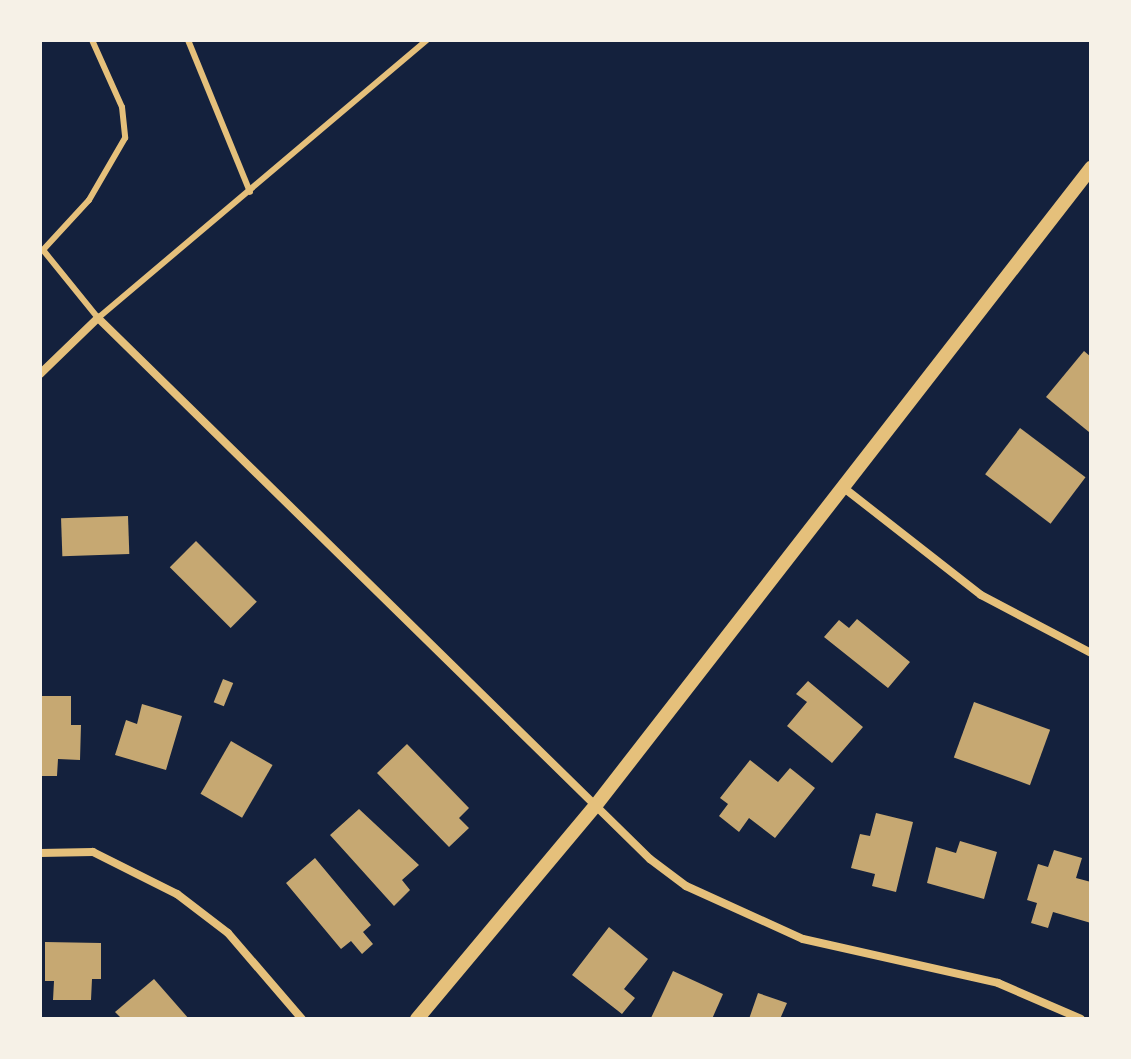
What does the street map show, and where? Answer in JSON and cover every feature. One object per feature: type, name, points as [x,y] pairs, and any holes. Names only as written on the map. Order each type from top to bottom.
[{"type":"street","points":[[417,1019],[596,805],[1091,168]]},
{"type":"street","points":[[40,374],[98,318],[596,805],[686,886],[763,924],[838,949],[998,983],[1081,1019]]},
{"type":"street","points":[[844,488],[981,595],[1091,653]]},
{"type":"street","points":[[40,853],[93,852],[177,894],[228,933],[302,1019]]},
{"type":"lane","points":[[92,40],[122,107],[125,138],[89,200],[41,251],[98,318],[427,40]]},
{"type":"lane","points":[[188,40],[250,192]]},
{"type":"building","points":[[1084,351],[1091,357],[1089,432],[1046,397]]},
{"type":"building","points":[[1020,428],[1085,477],[1051,524],[985,474]]},
{"type":"building","points":[[128,516],[129,554],[62,556],[61,518]]},
{"type":"building","points":[[196,541],[257,602],[231,628],[170,567]]},
{"type":"building","points":[[857,619],[910,662],[888,688],[824,637],[839,620],[849,628]]},
{"type":"building","points":[[223,679],[233,683],[224,706],[214,702]]},
{"type":"building","points":[[808,681],[863,727],[832,763],[787,726],[807,702],[796,694]]},
{"type":"building","points":[[40,696],[71,696],[71,725],[81,725],[80,760],[58,759],[57,776],[40,776]]},
{"type":"building","points":[[974,702],[1050,730],[1030,785],[954,757]]},
{"type":"building","points":[[142,704],[182,716],[166,770],[115,755],[126,720],[137,724]]},
{"type":"building","points":[[231,741],[273,765],[242,818],[200,794]]},
{"type":"building","points":[[407,744],[469,808],[459,818],[469,828],[449,847],[377,773]]},
{"type":"building","points":[[750,760],[778,782],[790,768],[815,788],[775,838],[749,818],[739,832],[719,816],[728,804],[720,798]]},
{"type":"building","points":[[359,809],[419,865],[402,880],[410,890],[394,906],[330,835]]},
{"type":"building","points":[[876,813],[913,822],[896,892],[872,886],[875,874],[851,868],[860,834],[870,836]]},
{"type":"building","points":[[960,841],[997,852],[984,899],[927,883],[936,847],[956,853]]},
{"type":"building","points":[[1054,850],[1082,858],[1076,878],[1091,882],[1091,923],[1053,912],[1048,928],[1031,923],[1037,903],[1027,900],[1038,864],[1048,867]]},
{"type":"building","points":[[315,858],[371,925],[363,932],[373,944],[362,954],[351,941],[341,949],[286,883]]},
{"type":"building","points":[[609,927],[648,959],[624,989],[635,998],[622,1014],[572,975]]},
{"type":"building","points":[[45,942],[101,943],[101,979],[92,979],[91,1000],[53,1000],[54,981],[45,981]]},
{"type":"building","points":[[673,971],[723,994],[712,1019],[651,1018]]},
{"type":"building","points":[[154,979],[189,1019],[122,1019],[115,1012]]},
{"type":"building","points":[[758,993],[787,1003],[780,1019],[749,1019]]}]
